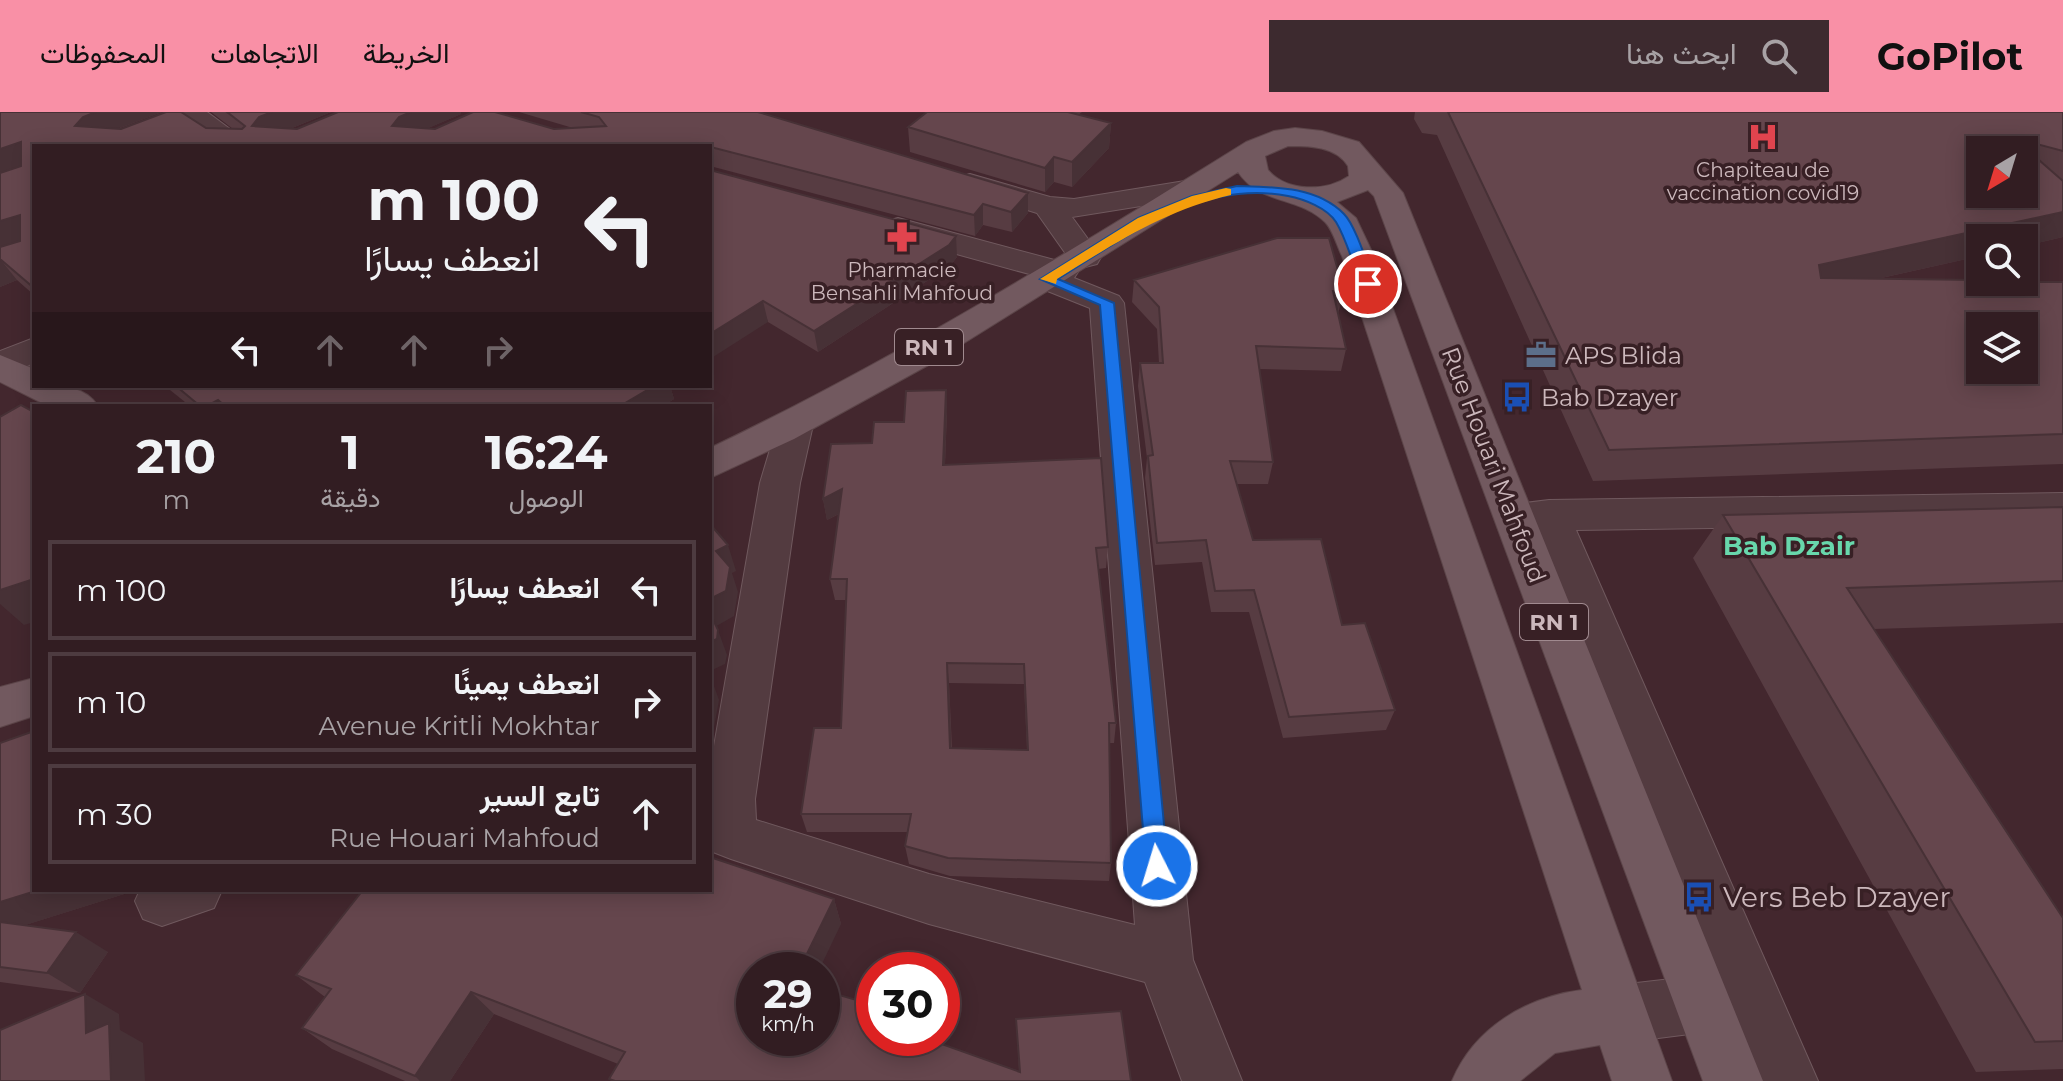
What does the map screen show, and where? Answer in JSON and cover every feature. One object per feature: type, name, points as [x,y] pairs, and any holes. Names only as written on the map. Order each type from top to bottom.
[{"type":"main road","points":[[1288,112],[1250,156],[1254,174],[1294,194],[1328,196],[1357,187],[1358,160],[1341,112]]},
{"type":"main road","points":[[1262,144],[1284,137],[1320,139],[1358,160]]},
{"type":"main road","name":"RN 1","points":[[712,463],[794,425],[1064,269],[1262,144]]},
{"type":"main road","name":"Rue Houari Mahfoud","points":[[1358,160],[1388,193],[1531,516]]},
{"type":"main road","name":"RN 1","points":[[1143,221],[1196,198],[1237,190],[1294,194],[1340,218],[1358,256],[1642,1081]]},
{"type":"main road","points":[[0,366],[32,383]]},
{"type":"main road","points":[[42,388],[75,404]]},
{"type":"main road","points":[[0,707],[32,698]]},
{"type":"main road","points":[[1727,1000],[1733,1081]]},
{"type":"main road","points":[[1482,1081],[1504,1052],[1532,1030],[1573,1019],[1619,1014]]},
{"type":"street","points":[[112,144],[193,113],[235,144]]},
{"type":"street","points":[[940,174],[1048,206],[1074,208],[1191,189]]},
{"type":"street","points":[[1048,206],[1064,269]]},
{"type":"street","points":[[863,218],[1064,269],[1107,303],[1165,960],[1212,1081]]},
{"type":"street","points":[[0,366],[32,350]]},
{"type":"street","points":[[794,425],[780,483],[720,798],[731,836],[929,899],[1165,960]]},
{"type":"street","points":[[1788,1081],[1727,1000],[1531,516],[2063,508]]},
{"type":"street","points":[[1619,1014],[1727,1000]]},
{"type":"building","points":[[0,112],[96,112],[83,117],[75,126],[121,129],[166,112],[181,112],[206,128],[242,129],[245,126],[227,112],[272,112],[259,117],[252,126],[297,129],[338,112],[411,112],[399,117],[392,126],[435,129],[473,112],[495,112],[554,129],[606,126],[599,117],[581,112],[758,112],[1028,193],[1011,212],[983,204],[974,215],[712,147],[712,144],[32,144],[32,286],[0,259],[0,247],[20,241],[20,215],[0,221],[0,173],[21,166],[21,142],[0,149]]},
{"type":"building","points":[[927,112],[1068,112],[1111,123],[1072,162],[1054,157],[1045,168],[908,127]]},
{"type":"building","points":[[1448,112],[2063,112],[2063,151],[2038,144],[2038,136],[1966,136],[1966,208],[2038,208],[2038,159],[2063,181],[2063,212],[2008,224],[1966,224],[1966,233],[1819,265],[1821,278],[1966,280],[1966,296],[2038,296],[2038,282],[2063,282],[2063,434],[1609,450]]},
{"type":"building","points":[[712,171],[956,236],[949,245],[814,331],[763,301],[712,333]]},
{"type":"building","points":[[1277,238],[1329,238],[1344,292],[1333,291],[1346,349],[1256,346],[1273,462],[1230,461],[1253,540],[1321,539],[1342,625],[1365,623],[1395,710],[1289,717],[1254,590],[1215,591],[1206,540],[1157,543],[1148,456],[1153,455],[1140,363],[1163,363],[1159,307],[1134,280]]},
{"type":"building","points":[[178,388],[651,388],[623,404],[223,404],[218,400],[211,404],[198,404]]},
{"type":"building","points":[[946,390],[943,465],[1101,458],[1108,547],[1096,548],[1116,723],[1109,723],[1111,863],[948,858],[905,846],[911,814],[801,814],[814,728],[841,728],[847,579],[830,579],[842,489],[823,499],[831,444],[872,443],[874,422],[904,422],[906,391]],"holes":[[[947,663],[1024,664],[1028,750],[950,748]]]},
{"type":"building","points":[[21,405],[32,411],[32,580],[0,590],[0,417]]},
{"type":"building","points":[[2063,507],[2063,581],[1847,588],[2063,918],[2063,1041],[2035,1042],[1723,515]]},
{"type":"building","points":[[712,526],[728,545],[716,551],[730,567],[726,591],[712,598]]},
{"type":"building","points":[[712,617],[718,630],[717,639],[712,641]]},
{"type":"building","points":[[32,732],[32,892],[0,902],[0,743]]},
{"type":"building","points":[[712,858],[834,899],[808,952],[736,952],[736,1056],[840,1056],[840,995],[856,1000],[856,1056],[960,1056],[960,1051],[1020,1072],[1016,1019],[1121,1011],[1131,1081],[615,1081],[609,1079],[625,1052],[471,992],[415,1076],[302,1028],[331,989],[296,975],[361,892],[712,892]]},
{"type":"building","points":[[0,922],[76,932],[47,973],[0,967]]},
{"type":"building","points":[[85,994],[86,1033],[109,1023],[111,1081],[0,1081],[0,1030]]},
{"type":"slow traffic","points":[[1051,281],[1047,279],[1143,221],[1196,198],[1226,192]]},
{"type":"place","name":"Chapiteau de vaccination covid19","points":[[1763,137]]},
{"type":"place","name":"Pharmacie Bensahli Mahfoud","points":[[902,237]]},
{"type":"place","name":"APS Blida","points":[[1541,355]]},
{"type":"place","name":"Bab Dzayer","points":[[1517,397]]},
{"type":"place","name":"Vers Beb Dzayer","points":[[1699,897]]},
{"type":"district","name":"Bab Dzair","points":[[1789,546]]},
{"type":"route","points":[[1157,866],[1107,303],[1047,279],[1143,221],[1196,198],[1237,190],[1278,190],[1309,197],[1340,218],[1368,284]]}]
